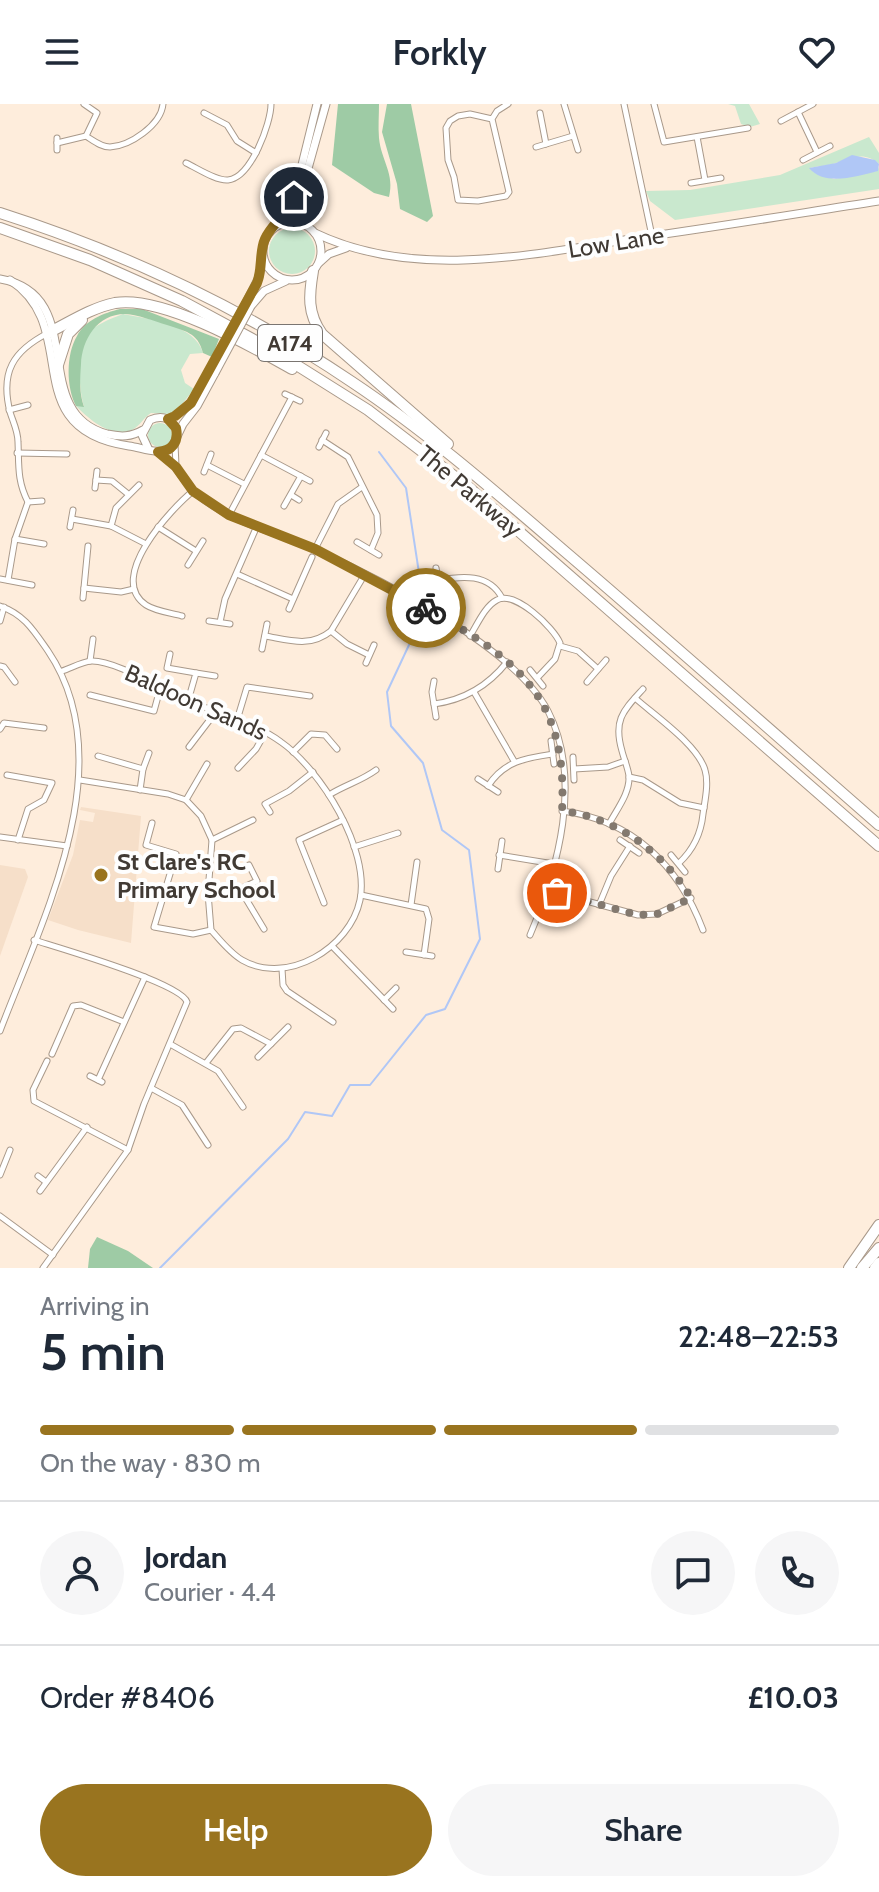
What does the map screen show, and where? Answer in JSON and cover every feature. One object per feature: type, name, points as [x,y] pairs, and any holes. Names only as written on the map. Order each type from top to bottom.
[{"type":"highway","name":"The Parkway","points":[[0,213],[85,243],[158,274],[279,336],[403,417],[453,456],[879,825]]},
{"type":"highway","name":"The Parkway","points":[[0,228],[101,265],[211,316],[298,365],[394,429],[477,495],[879,847]]},
{"type":"highway","points":[[316,268],[309,306],[322,334],[508,496],[544,534]]},
{"type":"highway","points":[[51,331],[104,306],[122,302],[144,303],[181,315],[289,367],[394,429]]},
{"type":"highway","points":[[58,365],[62,346],[72,329],[104,306]]},
{"type":"highway","points":[[849,1268],[879,1225]]},
{"type":"highway","points":[[862,1268],[879,1248]]},
{"type":"highway","points":[[875,1268],[879,1263]]},
{"type":"main road","points":[[51,331],[54,385],[68,415],[81,428],[98,438],[122,445],[158,452],[171,449],[249,304],[261,272],[263,242],[285,215],[294,197],[317,104]]},
{"type":"main road","points":[[316,268],[321,249],[299,205],[326,104]]},
{"type":"main road","name":"Low Lane","points":[[312,231],[352,248],[420,259],[469,260],[567,249],[879,201]]},
{"type":"main road","points":[[274,227],[295,222],[312,231]]},
{"type":"main road","points":[[249,304],[264,291],[302,279],[337,250],[352,248]]},
{"type":"main road","points":[[262,255],[271,272],[288,281]]},
{"type":"main road","points":[[0,279],[25,286],[48,312],[63,389],[79,416],[92,428],[120,436],[143,430]]},
{"type":"main road","points":[[168,419],[191,403],[213,372]]},
{"type":"main road","points":[[148,448],[143,440],[143,430],[145,424],[155,417],[173,422],[177,434]]},
{"type":"street","points":[[84,104],[97,113],[86,136]]},
{"type":"street","points":[[57,144],[86,136],[104,146],[114,147],[152,127],[162,113],[163,104]]},
{"type":"street","points":[[186,163],[229,180],[238,176],[256,154],[271,118],[271,104]]},
{"type":"street","points":[[492,119],[470,114],[458,116],[446,128],[448,160],[458,200],[478,201],[506,196],[509,192],[492,119],[497,111],[508,104]]},
{"type":"street","points":[[564,104],[578,150]]},
{"type":"street","points":[[625,104],[652,236]]},
{"type":"street","points":[[654,104],[664,142],[748,128]]},
{"type":"street","points":[[781,121],[813,104]]},
{"type":"street","points":[[798,112],[817,152]]},
{"type":"street","points":[[204,113],[227,125],[237,141],[256,154]]},
{"type":"street","points":[[540,113],[546,144]]},
{"type":"street","points":[[738,120],[739,129]]},
{"type":"street","points":[[536,147],[574,136]]},
{"type":"street","points":[[697,137],[705,180]]},
{"type":"street","points":[[803,160],[830,146]]},
{"type":"street","points":[[691,183],[721,178]]},
{"type":"street","points":[[8,580],[15,539],[28,502],[18,478],[16,428],[4,389],[7,368],[18,352],[51,331]]},
{"type":"street","points":[[285,394],[300,401]]},
{"type":"street","points":[[229,515],[292,397]]},
{"type":"street","points":[[9,410],[28,405]]},
{"type":"street","points":[[319,447],[326,433]]},
{"type":"street","points":[[322,440],[348,457],[379,525],[371,550]]},
{"type":"street","points":[[175,443],[176,467]]},
{"type":"street","points":[[158,452],[176,467],[193,491],[229,515],[315,549],[415,602],[507,662],[538,695],[556,730],[563,758],[562,811],[554,864],[530,935]]},
{"type":"street","points":[[17,453],[67,454]]},
{"type":"street","points":[[49,462],[50,453]]},
{"type":"street","points":[[204,472],[211,454]]},
{"type":"street","points":[[261,455],[310,481]]},
{"type":"street","points":[[207,465],[244,484]]},
{"type":"street","points":[[95,488],[97,471]]},
{"type":"street","points":[[284,506],[301,476]]},
{"type":"street","points":[[96,480],[112,481],[128,494]]},
{"type":"street","points":[[111,526],[116,508],[139,485]]},
{"type":"street","points":[[315,549],[338,504],[362,487]]},
{"type":"street","points":[[182,616],[147,605],[134,589],[135,570],[146,544],[158,527],[193,491]]},
{"type":"street","points":[[291,495],[299,500]]},
{"type":"street","points":[[28,502],[42,501]]},
{"type":"street","points":[[70,527],[73,510]]},
{"type":"street","points":[[72,519],[111,526],[146,544]]},
{"type":"street","points":[[220,622],[225,599],[257,526]]},
{"type":"street","points":[[158,527],[196,551]]},
{"type":"street","points":[[15,539],[44,544]]},
{"type":"street","points":[[188,565],[203,541]]},
{"type":"street","points":[[357,542],[379,555]]},
{"type":"street","points":[[83,598],[88,546]]},
{"type":"street","points":[[289,609],[312,557]]},
{"type":"street","points":[[86,562],[98,564]]},
{"type":"street","points":[[436,568],[440,590]]},
{"type":"street","points":[[237,574],[293,599]]},
{"type":"street","points":[[265,636],[316,641],[331,631],[365,574]]},
{"type":"street","points":[[0,579],[32,585]]},
{"type":"street","points":[[438,580],[479,579],[495,587],[502,598]]},
{"type":"street","points":[[84,588],[121,592],[134,589]]},
{"type":"street","points":[[470,636],[491,604],[502,598],[517,601],[548,625],[560,646],[552,664],[538,677]]},
{"type":"street","points":[[168,612],[171,602]]},
{"type":"street","points":[[0,621],[2,607],[27,619],[62,671],[76,728],[80,780],[67,846],[0,1031]]},
{"type":"street","points":[[209,621],[230,624]]},
{"type":"street","points":[[262,649],[267,624]]},
{"type":"street","points":[[331,631],[347,644],[369,655]]},
{"type":"street","points":[[62,671],[90,661],[93,639]]},
{"type":"street","points":[[366,663],[374,645]]},
{"type":"street","points":[[560,646],[578,651],[598,669]]},
{"type":"street","points":[[170,654],[167,668],[215,676]]},
{"type":"street","points":[[587,682],[606,660]]},
{"type":"street","name":"Baldoon Sands","points":[[90,661],[118,667],[160,689],[237,720],[265,733],[293,752],[313,772],[343,820],[360,871],[361,895]]},
{"type":"street","points":[[434,704],[474,692],[507,662]]},
{"type":"street","points":[[0,666],[15,682]]},
{"type":"street","points":[[530,670],[543,686]]},
{"type":"street","points":[[188,701],[196,673]]},
{"type":"street","points":[[434,681],[436,717]]},
{"type":"street","points":[[237,720],[247,687],[310,696]]},
{"type":"street","points":[[90,695],[154,711],[160,689]]},
{"type":"street","points":[[609,824],[624,796],[629,777],[618,727],[624,711],[643,689]]},
{"type":"street","points":[[474,692],[514,761]]},
{"type":"street","points":[[635,698],[697,754],[706,774],[698,839],[679,863]]},
{"type":"street","points":[[189,747],[216,712]]},
{"type":"street","points":[[0,729],[4,723],[44,728]]},
{"type":"street","points":[[238,768],[256,749],[265,733]]},
{"type":"street","points":[[293,752],[311,734],[325,735],[337,749]]},
{"type":"street","points":[[551,741],[554,764]]},
{"type":"street","points":[[140,790],[149,753]]},
{"type":"street","points":[[488,786],[514,761],[553,754]]},
{"type":"street","points":[[98,756],[143,769]]},
{"type":"street","points":[[573,757],[574,780]]},
{"type":"street","points":[[574,769],[608,767],[625,761]]},
{"type":"street","points":[[186,800],[207,764]]},
{"type":"street","points":[[329,795],[356,784],[376,770]]},
{"type":"street","points":[[270,812],[265,804],[289,791],[313,772]]},
{"type":"street","points":[[7,775],[52,783],[44,800],[28,809],[18,840]]},
{"type":"street","points":[[629,777],[643,780],[680,803],[704,808]]},
{"type":"street","points":[[478,779],[498,792]]},
{"type":"street","points":[[80,780],[168,794],[186,800],[201,816],[212,840],[208,893],[211,930],[241,959],[261,967],[282,969],[303,962],[340,940],[356,915],[361,895],[423,908],[429,915],[424,955]]},
{"type":"street","points":[[562,811],[609,824],[666,864],[691,898],[703,930]]},
{"type":"street","points":[[212,840],[253,820]]},
{"type":"street","points":[[324,903],[299,840],[343,820]]},
{"type":"street","points":[[152,823],[146,845],[176,854],[154,927],[193,934],[211,930]]},
{"type":"street","points":[[354,847],[398,833]]},
{"type":"street","points":[[0,837],[67,846]]},
{"type":"street","points":[[620,840],[639,853]]},
{"type":"street","points":[[498,869],[502,841]]},
{"type":"street","points":[[599,905],[611,876],[630,846]]},
{"type":"street","points":[[499,855],[554,864]]},
{"type":"street","points":[[671,855],[685,872]]},
{"type":"street","points":[[208,893],[229,897],[257,881],[249,865]]},
{"type":"street","points":[[411,905],[414,867]]},
{"type":"street","points":[[554,902],[560,882]]},
{"type":"street","points":[[240,889],[264,929]]},
{"type":"street","points":[[557,893],[647,916],[691,898]]},
{"type":"street","points":[[34,940],[145,977],[181,993],[187,999],[128,1150],[43,1268]]},
{"type":"street","points":[[332,946],[393,1009]]},
{"type":"street","points":[[406,952],[432,956]]},
{"type":"street","points":[[282,969],[283,985],[287,991],[333,1022]]},
{"type":"street","points":[[90,1076],[100,1081],[145,977]]},
{"type":"street","points":[[384,1000],[396,988]]},
{"type":"street","points":[[52,1054],[73,1006],[81,1005],[124,1022]]},
{"type":"street","points":[[258,1057],[288,1027]]},
{"type":"street","points":[[206,1063],[236,1028],[244,1029],[271,1044]]},
{"type":"street","points":[[170,1044],[206,1063],[222,1076],[243,1107]]},
{"type":"street","points":[[47,1061],[33,1090],[34,1101],[128,1150]]},
{"type":"street","points":[[151,1088],[182,1105],[208,1145]]},
{"type":"street","points":[[40,1191],[87,1127]]},
{"type":"street","points":[[0,1175],[9,1163],[10,1150]]},
{"type":"street","points":[[38,1176],[46,1182]]},
{"type":"street","points":[[0,1216],[53,1255]]},
{"type":"shaded area","name":"St Clare's RC Primary School","points":[[81,807],[141,816],[131,943],[48,920],[73,855],[80,820],[93,822],[95,813],[80,810]]},
{"type":"shaded area","points":[[0,865],[25,869],[28,877],[0,956]]},
{"type":"green space","points":[[338,104],[379,104],[379,138],[389,174],[389,197],[374,193],[332,165]]},
{"type":"green space","points":[[387,104],[411,104],[433,216],[427,222],[400,209],[397,184],[382,132]]},
{"type":"green space","points":[[728,104],[749,104],[760,124],[750,127],[741,124],[735,106]]},
{"type":"green space","points":[[869,137],[879,153],[879,164],[858,157],[810,168],[834,179],[877,171],[879,167],[879,189],[675,220],[650,201],[646,191],[690,190],[780,175]]},
{"type":"green space","points":[[292,228],[308,235],[315,251],[308,267],[292,274],[276,267],[269,251],[276,235]]},
{"type":"green space","points":[[120,309],[142,309],[219,339],[212,357],[203,353],[194,336],[185,331],[125,314],[106,318],[93,330],[84,346],[81,391],[84,407],[76,406],[69,380],[73,343],[80,330],[90,321]]},
{"type":"green space","points":[[123,314],[158,321],[181,330],[199,343],[203,353],[190,354],[181,370],[185,383],[194,389],[183,403],[170,414],[151,413],[132,430],[116,432],[101,426],[76,406],[84,406],[80,372],[85,337],[97,326]]},
{"type":"green space","points":[[160,423],[168,427],[172,435],[168,443],[160,447],[152,443],[148,435],[152,427]]},
{"type":"green space","points":[[97,1237],[128,1251],[153,1268],[88,1268],[90,1249]]},
{"type":"water","points":[[852,155],[875,160],[879,164],[878,171],[832,179],[809,168],[836,163]]},
{"type":"waterway","points":[[379,452],[406,488],[423,599]]},
{"type":"waterway","points":[[160,1268],[288,1139],[305,1112],[332,1116],[350,1085],[370,1085],[426,1015],[445,1009],[480,939],[469,850],[442,830],[423,763],[391,726],[387,692],[423,615]]},
{"type":"way so far","points":[[426,608],[507,662],[538,695],[556,730],[563,758],[562,811],[575,812],[609,824],[635,839],[672,870],[691,898],[647,916],[557,893]]},
{"type":"place","name":"St Clare's RC Primary School","points":[[101,875]]},
{"type":"route","points":[[294,197],[285,215],[263,242],[257,283],[200,388],[183,411],[168,419],[176,428],[175,443],[171,449],[158,452],[169,459],[202,499],[229,515],[315,549],[426,608]]}]
